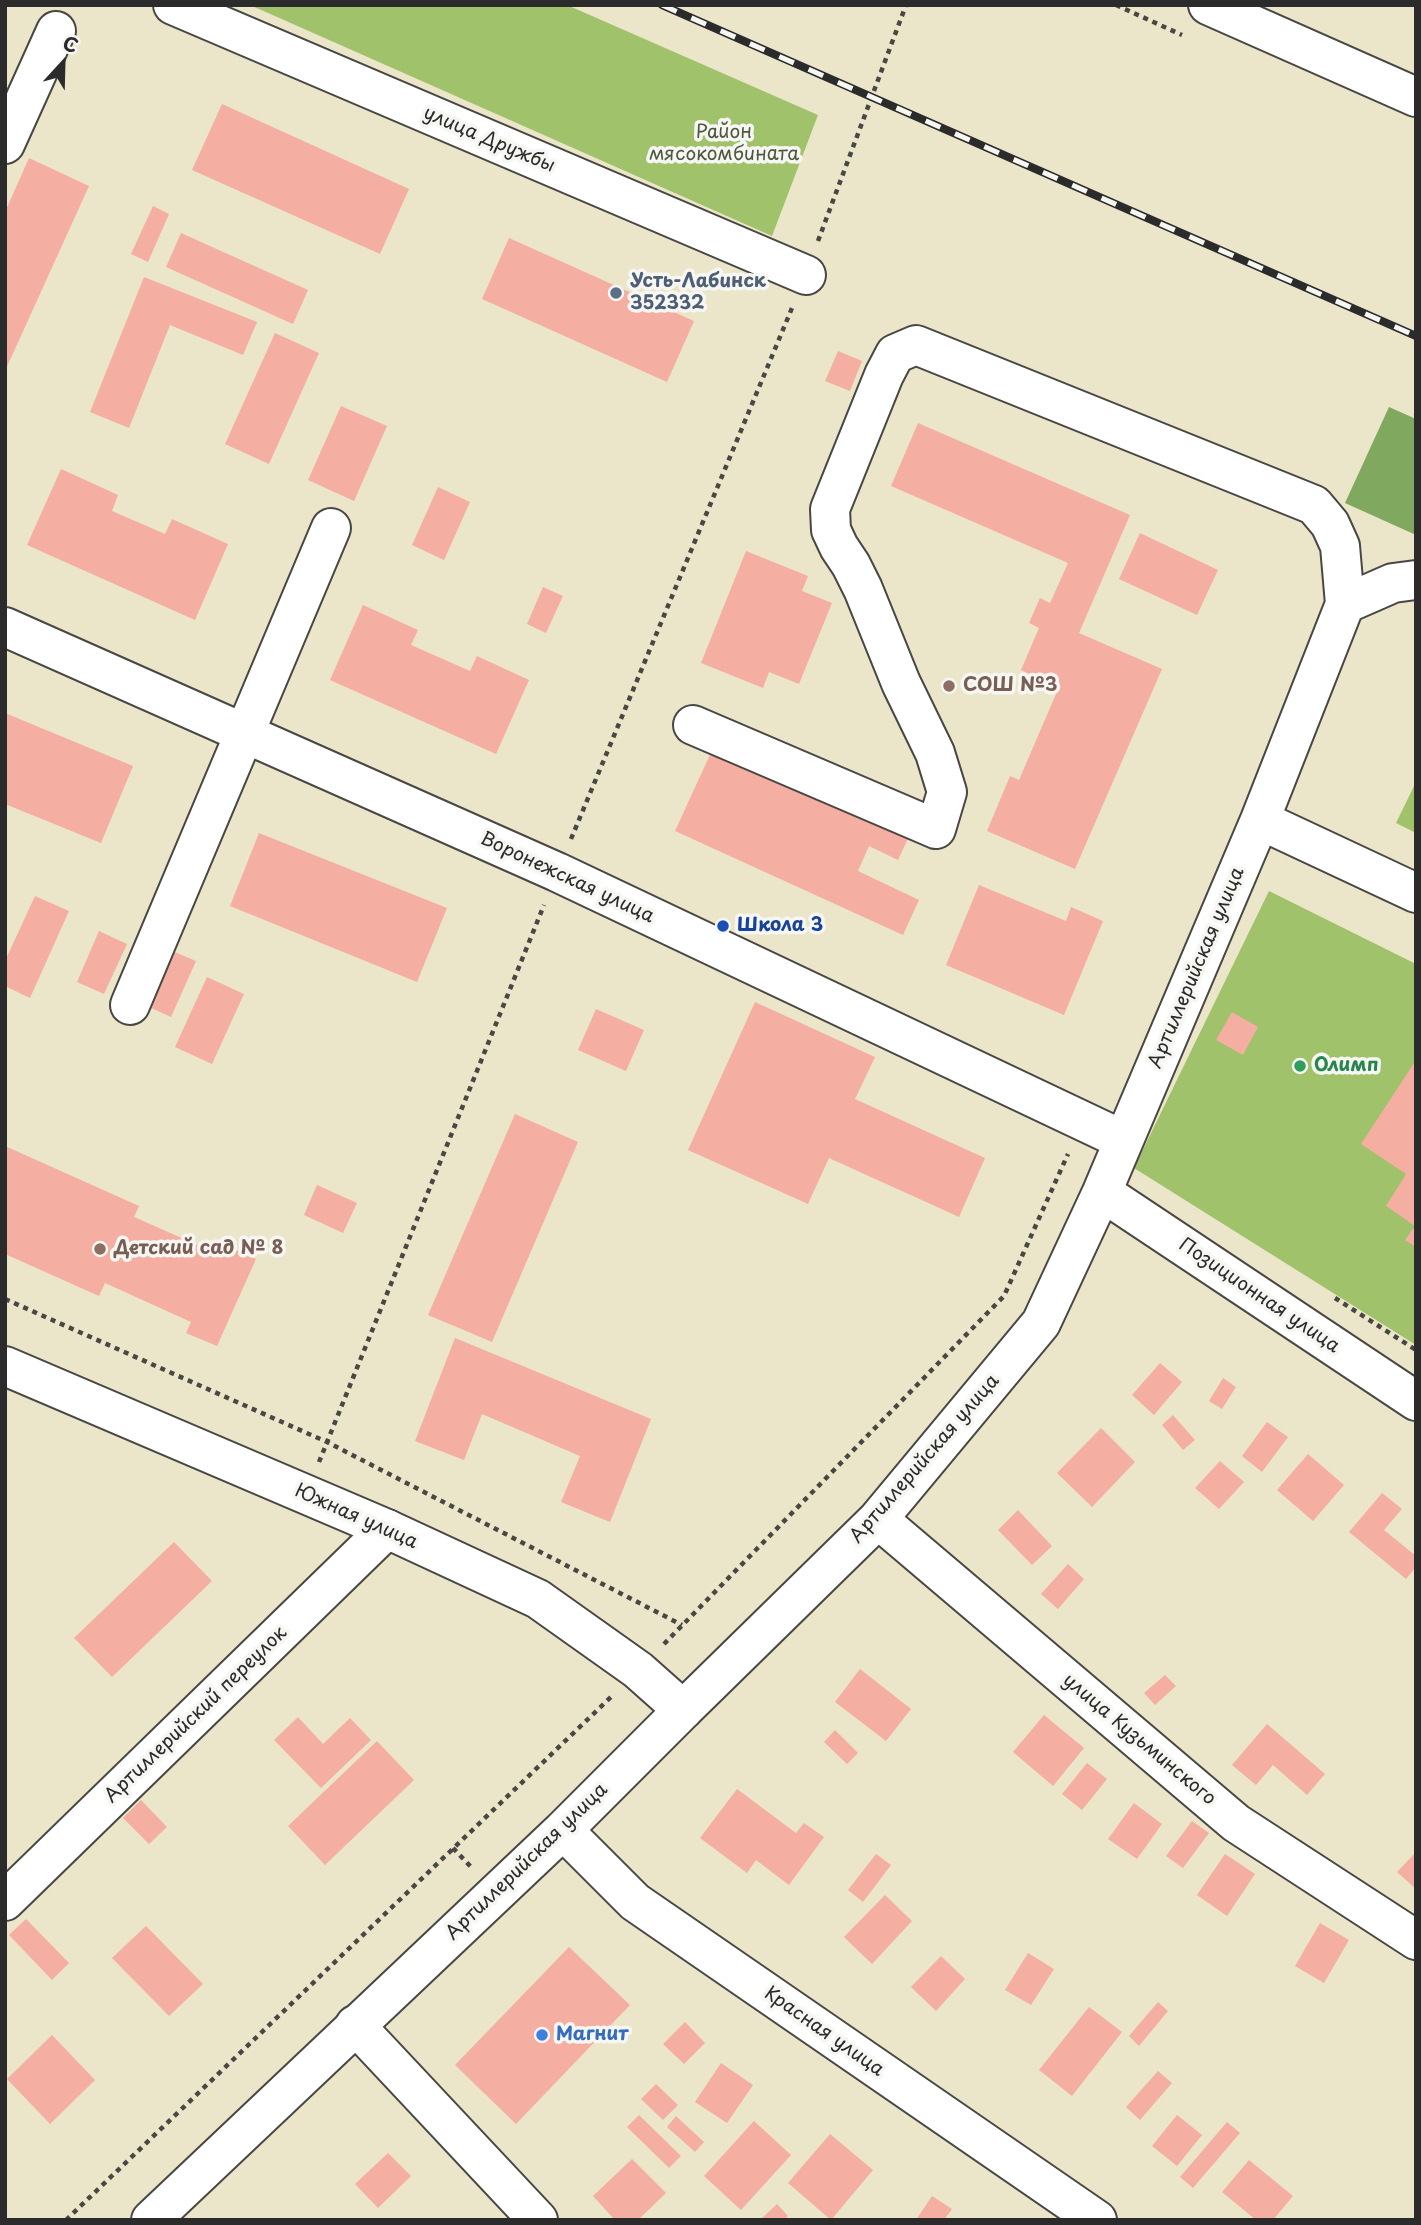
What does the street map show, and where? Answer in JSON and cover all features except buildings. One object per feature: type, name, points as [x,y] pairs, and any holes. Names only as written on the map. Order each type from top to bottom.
[{"type":"street","name":"улица Дружбы","points":[[173,5],[806,275]]},
{"type":"street","points":[[1208,5],[1416,96]]},
{"type":"street","points":[[5,144],[56,31]]},
{"type":"street","points":[[693,725],[936,829],[947,792],[935,753],[901,683],[863,589],[831,530],[830,509],[895,354],[916,345],[1314,505],[1330,524],[1340,546],[1345,604],[1393,583],[1416,580]]},
{"type":"street","points":[[130,1005],[331,528]]},
{"type":"street","name":"Артиллерийская улица","points":[[151,2220],[564,1830],[878,1519],[1041,1323],[1102,1192],[1260,820],[1345,604]]},
{"type":"street","name":"Воронежская улица","points":[[5,627],[557,872],[1124,1140]]},
{"type":"street","points":[[1260,820],[1416,894]]},
{"type":"street","name":"Позиционная улица","points":[[1102,1192],[1416,1401]]},
{"type":"street","name":"Южная улица","points":[[5,1366],[387,1529],[538,1599],[638,1670],[683,1710]]},
{"type":"street","name":"улица Кузьминского","points":[[878,1519],[1236,1823],[1416,1940]]},
{"type":"street","name":"Артиллерийский переулок","points":[[5,1901],[387,1529]]},
{"type":"street","name":"Красная улица","points":[[564,1830],[635,1902],[1097,2220]]},
{"type":"street","points":[[355,2025],[537,2220]]},
{"type":"path","points":[[306,1495],[557,872],[806,275],[906,5]]},
{"type":"path","points":[[66,2220],[638,1670],[1004,1296],[1082,1121]]},
{"type":"path","points":[[5,1299],[327,1442],[682,1625]]},
{"type":"green space","name":"Район мясокомбината","points":[[250,5],[567,5],[818,115],[772,236]]},
{"type":"green space","points":[[1389,407],[1416,419],[1416,535],[1345,503]]},
{"type":"green space","points":[[1416,782],[1416,833],[1396,823]]},
{"type":"green space","name":"Олимп","points":[[1269,891],[1416,964],[1416,1345],[1134,1168]]},
{"type":"railway","points":[[662,5],[1416,336]]},
{"type":"place","name":"Усть-Лабинск 352332","points":[[616,293]]},
{"type":"place","name":"СОШ №3","points":[[949,686]]},
{"type":"place","name":"Школа 3","points":[[723,926]]},
{"type":"place","name":"Олимп","points":[[1300,1066]]},
{"type":"place","name":"Детский сад № 8","points":[[100,1249]]},
{"type":"place","name":"Магнит","points":[[542,2035]]}]
